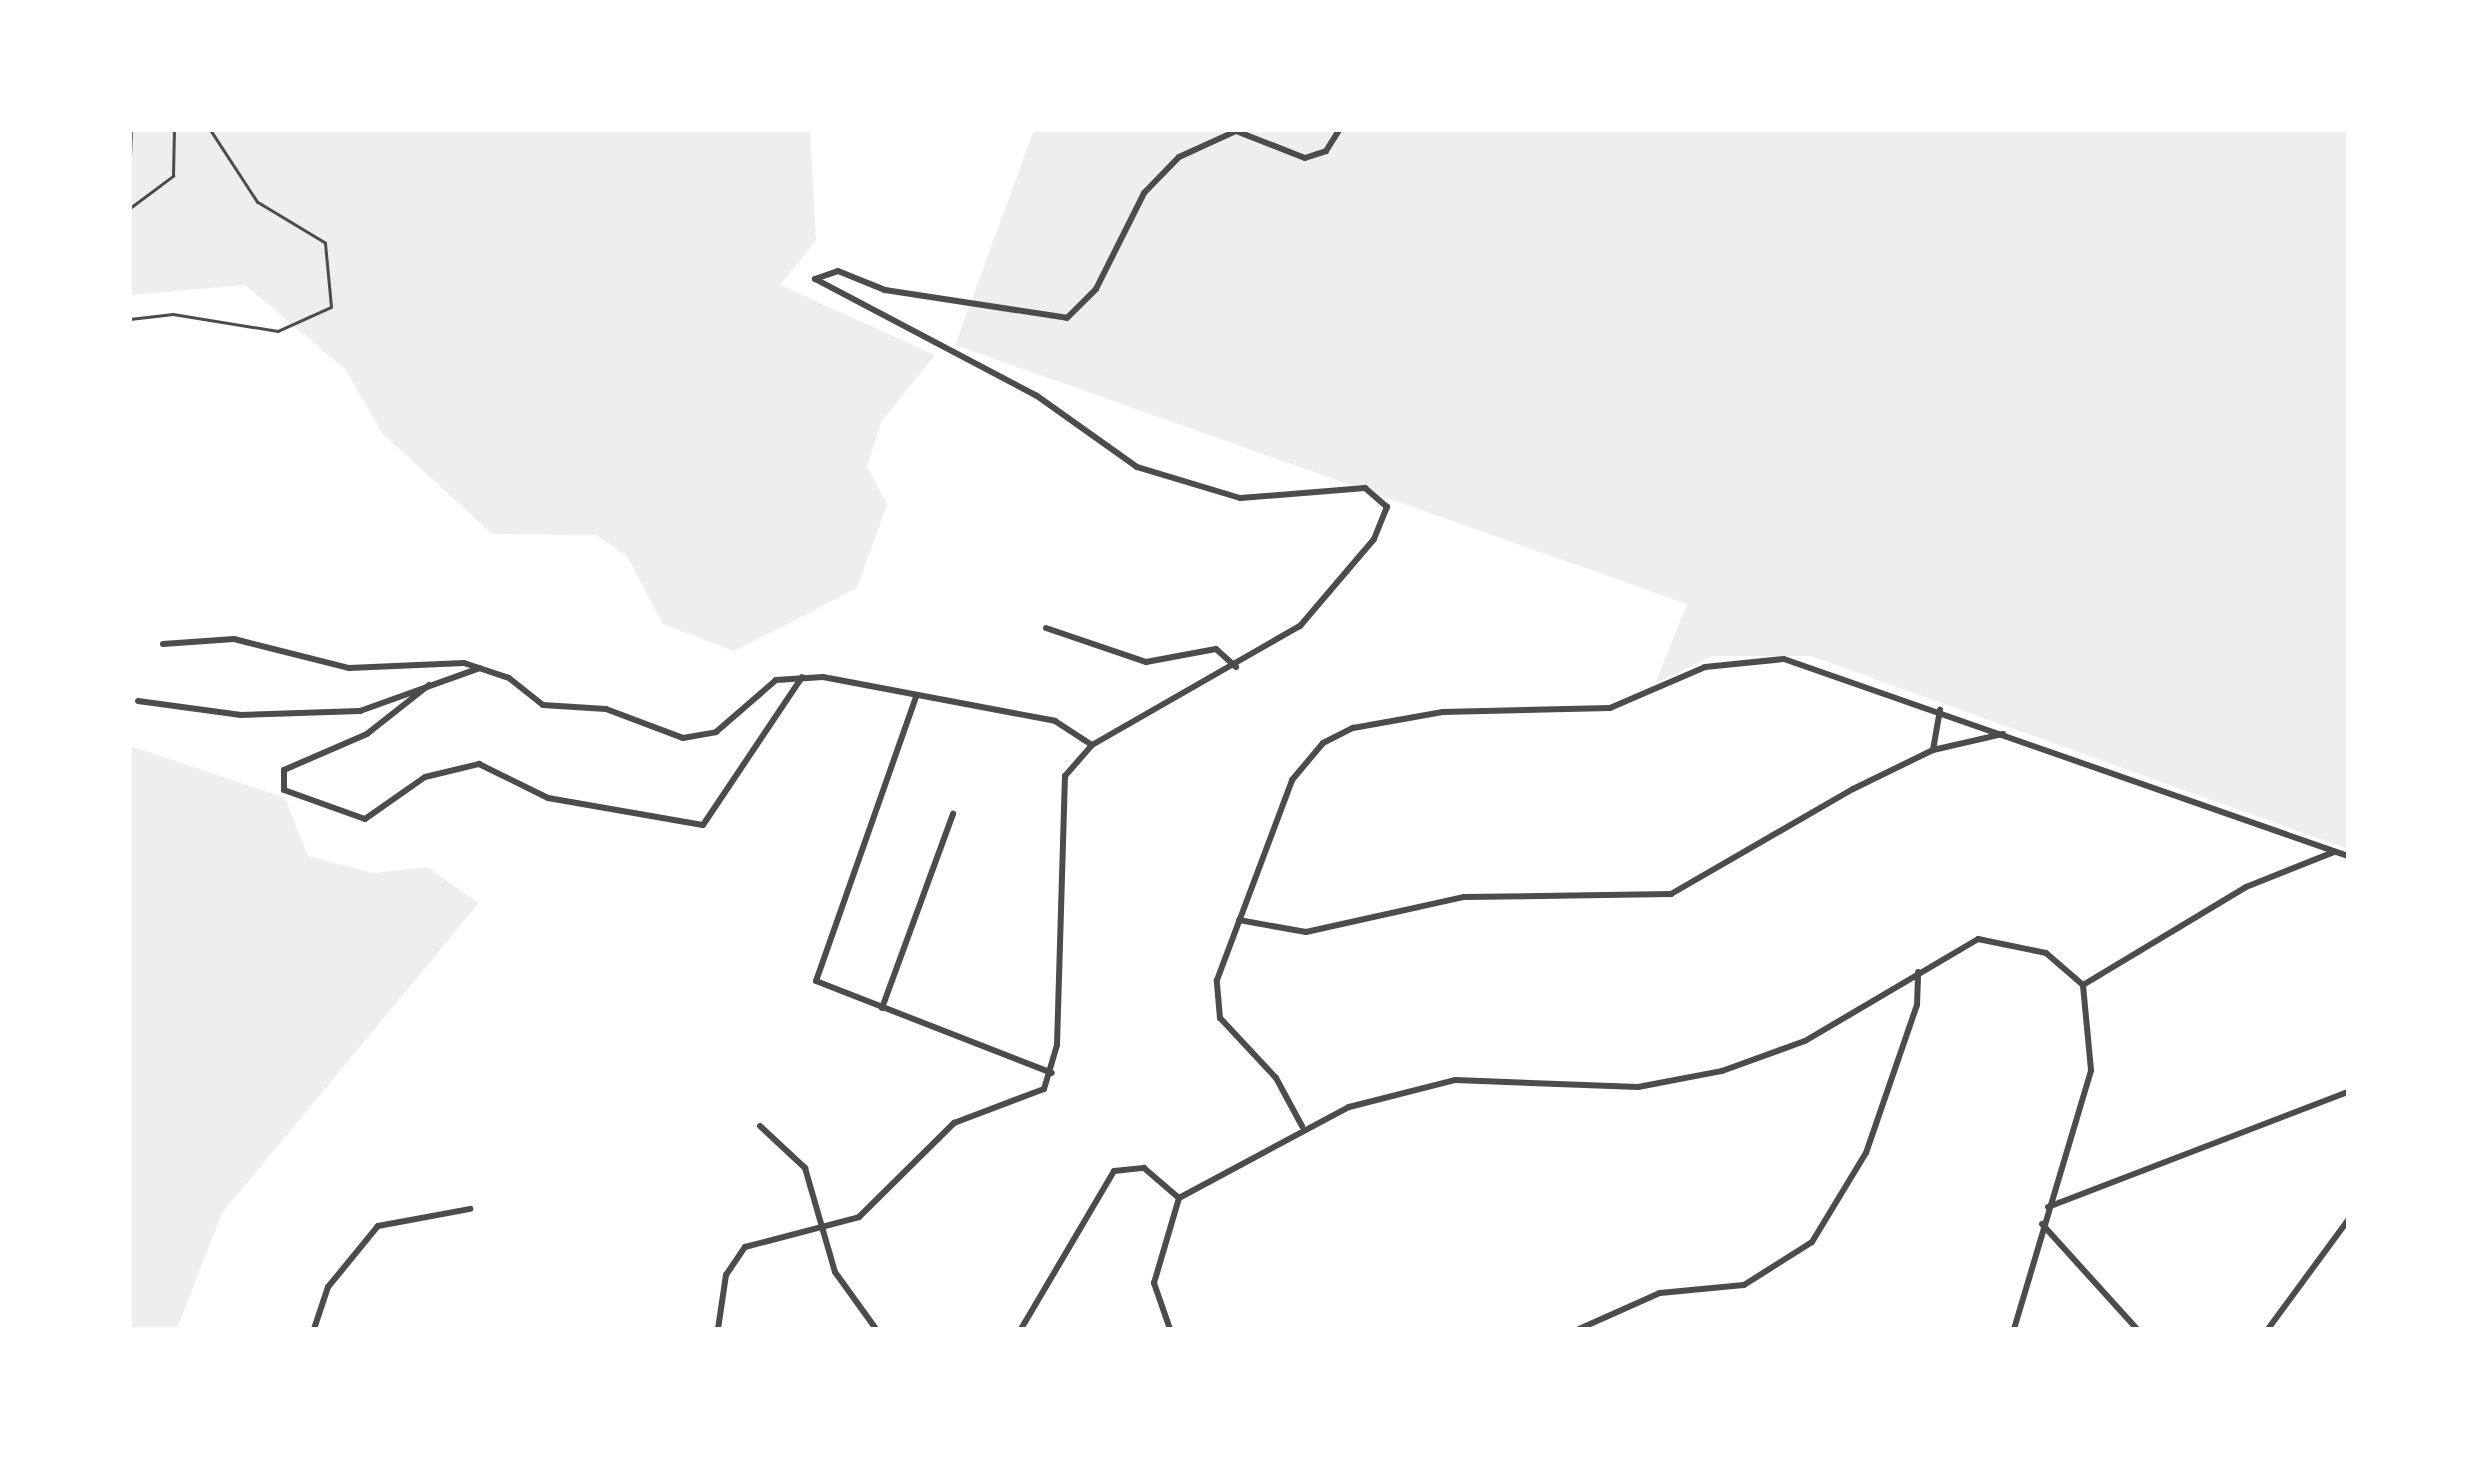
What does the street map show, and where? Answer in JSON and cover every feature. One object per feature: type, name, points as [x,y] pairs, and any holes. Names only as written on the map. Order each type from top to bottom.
[{"type":"street","points":[[718,1329],[737,1254],[828,1232],[888,1197],[954,1123],[1033,1095],[1052,1073],[1058,812],[1065,776],[1092,745],[1236,667],[1321,604],[1383,527],[1384,497],[1364,488],[1240,498],[1177,482],[1117,456],[935,338],[826,292],[815,279],[828,269],[885,290],[1067,318],[1096,289],[1144,193],[1188,150],[1236,131],[1306,158],[1326,150],[1339,130]]},
{"type":"street","points":[[1046,628],[1146,662],[1216,649],[1236,667]]},
{"type":"street","points":[[163,644],[234,639],[350,668],[482,668],[543,705],[606,709],[683,738],[716,732],[776,680],[803,676],[1055,721],[1092,745]]},
{"type":"street","points":[[1302,1126],[1276,1078],[1220,1018],[1216,980],[1292,780],[1322,743],[1352,728],[1460,711],[1610,708],[1705,666],[1766,658],[1940,710],[2348,856]]},
{"type":"street","points":[[138,701],[241,715],[360,711],[482,668]]},
{"type":"street","points":[[428,685],[367,734],[280,777],[284,790],[366,820],[426,777],[479,764],[548,798],[692,828],[717,810],[803,676]]},
{"type":"street","points":[[916,697],[816,981],[1052,1073]]},
{"type":"street","points":[[1933,750],[1940,710]]},
{"type":"street","points":[[1239,920],[1306,932],[1464,897],[1671,894],[1933,750],[2004,734]]},
{"type":"street","points":[[882,1008],[953,814]]},
{"type":"street","points":[[2083,985],[2246,887],[2335,852]]},
{"type":"street","points":[[1170,1329],[1154,1283],[1178,1198],[1302,1126],[1455,1080],[1638,1086],[1722,1070],[1804,1042],[1947,950],[1995,939],[2046,953],[2083,985],[2091,1070],[2042,1224],[2014,1329]]},
{"type":"street","points":[[1579,1329],[1660,1294],[1744,1285],[1812,1242],[1866,1153],[1917,1005],[1918,972]]},
{"type":"street","points":[[2048,1208],[2348,1092]]},
{"type":"street","points":[[760,1126],[805,1168],[828,1232],[835,1272],[876,1329]]},
{"type":"street","points":[[1021,1329],[1114,1171],[1144,1168],[1178,1198]]},
{"type":"street","points":[[314,1329],[328,1286],[378,1226],[470,1209]]},
{"type":"street","points":[[2268,1329],[2348,1220]]},
{"type":"street","points":[[2042,1224],[2137,1329]]},
{"type":"lane","points":[[130,158],[131,130]]},
{"type":"lane","points":[[130,208],[173,176],[174,130]]},
{"type":"lane","points":[[130,320],[174,314],[278,331],[331,307],[325,242],[257,202],[210,130]]},
{"type":"shaded area","points":[[130,130],[810,130],[816,241],[780,285],[935,355],[881,422],[867,467],[887,504],[857,588],[734,651],[663,624],[627,556],[596,535],[492,534],[382,433],[345,369],[245,285],[130,295]]},
{"type":"shaded area","points":[[1034,130],[2348,130],[2348,849],[1811,656],[1712,656],[1655,684],[1687,604],[955,345]]},
{"type":"shaded area","points":[[130,746],[285,798],[308,856],[373,873],[427,867],[479,903],[222,1213],[177,1329],[130,1329]]}]
